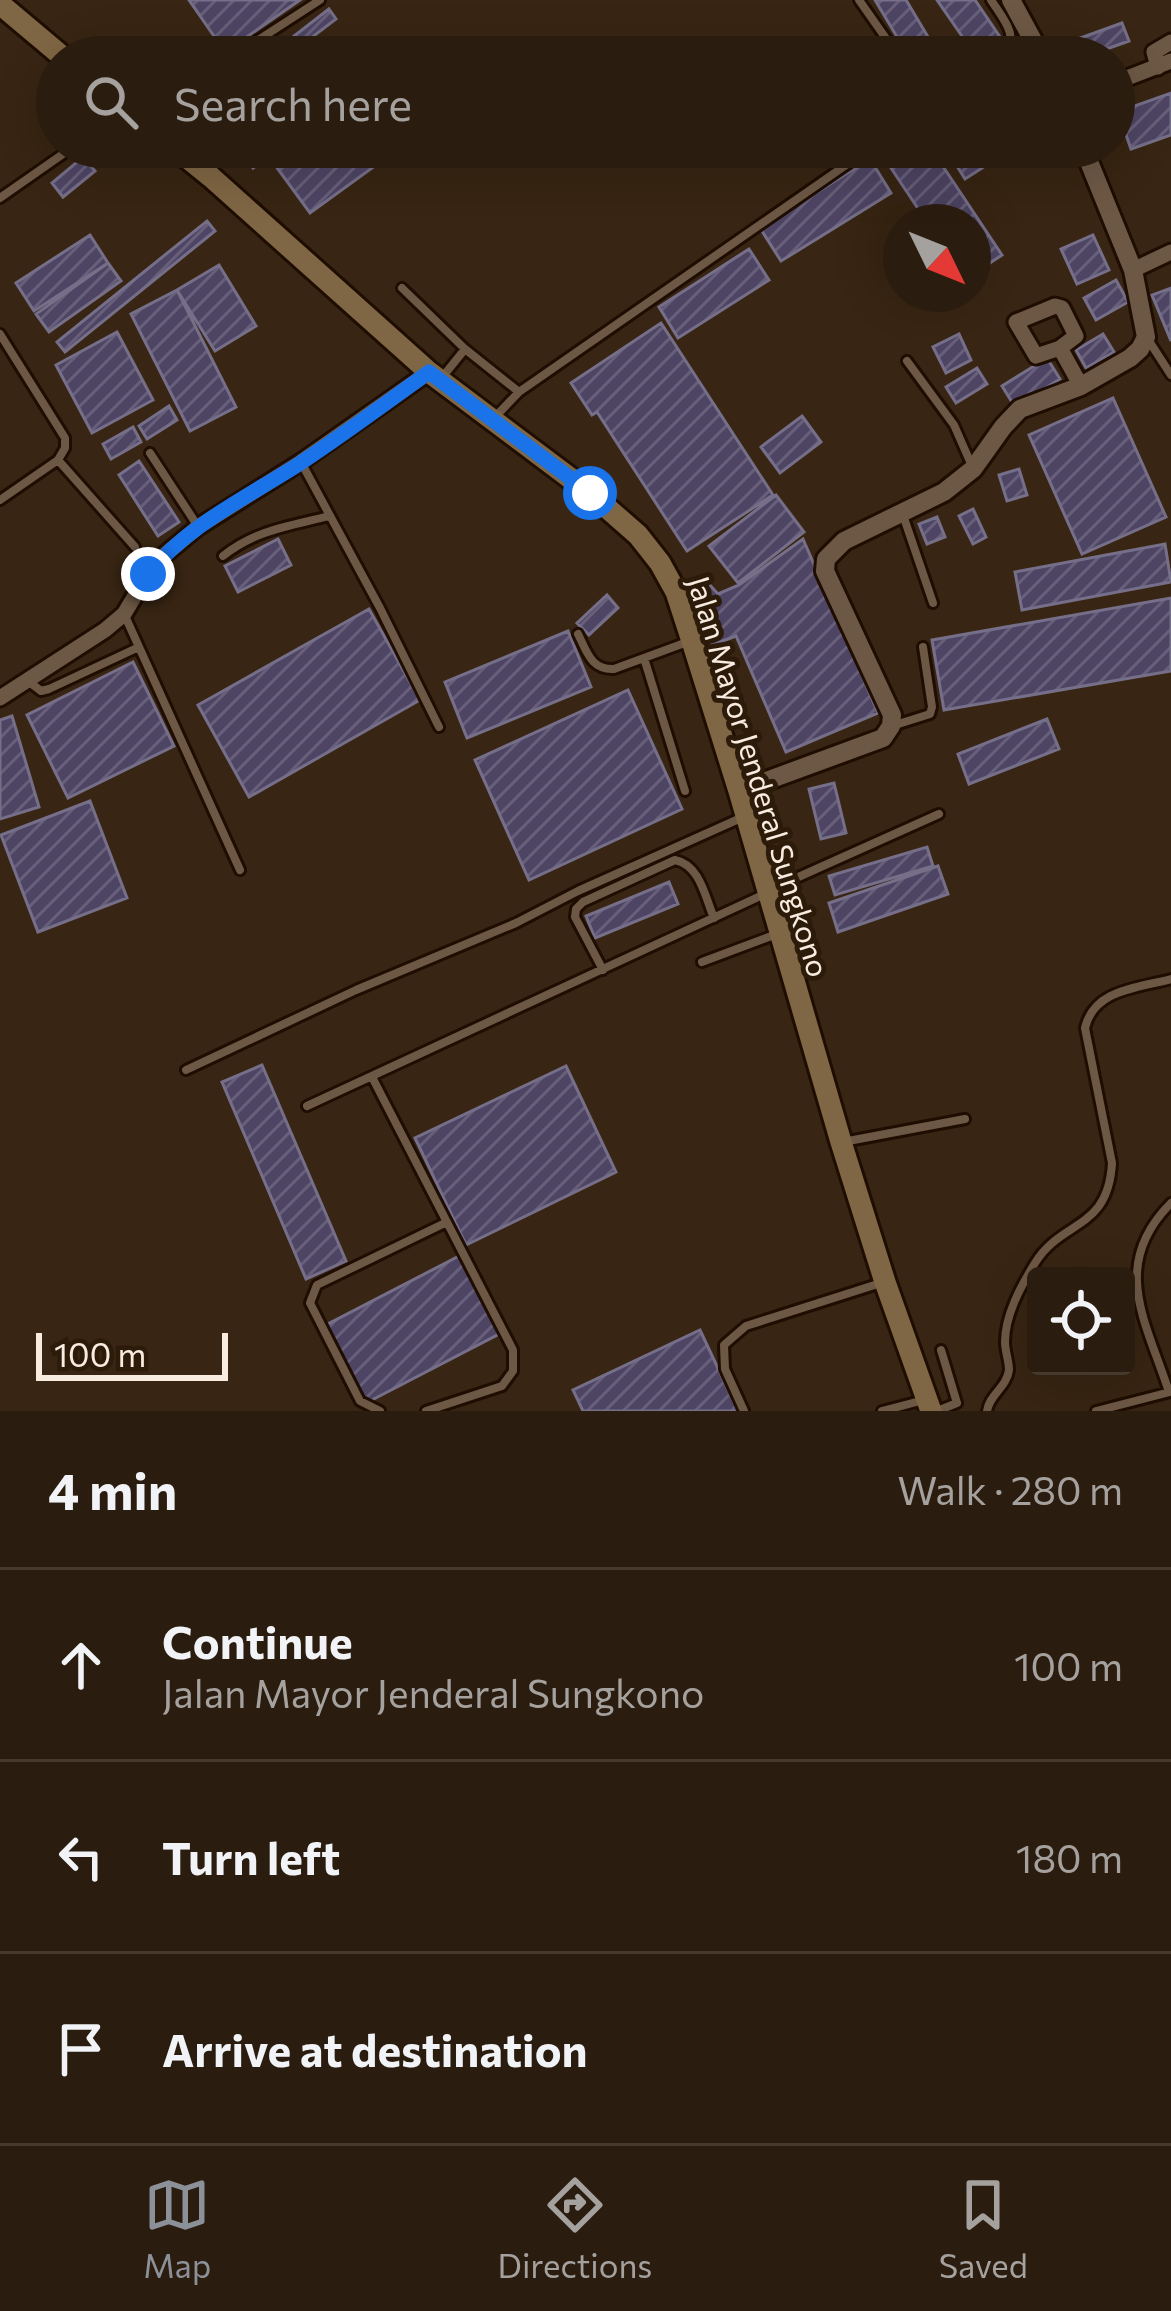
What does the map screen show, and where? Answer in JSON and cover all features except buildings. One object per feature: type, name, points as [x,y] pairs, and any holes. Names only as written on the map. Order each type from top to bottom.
[{"type":"main road","points":[[1,6],[37,36]]},
{"type":"main road","name":"Jalan Mayor Jenderal Sungkono","points":[[200,168],[435,376],[590,493],[660,563],[676,592],[692,640],[841,1142],[931,1407]]},
{"type":"street","points":[[1011,0],[1031,36]]},
{"type":"street","points":[[1135,75],[1164,64],[1154,52],[1171,42]]},
{"type":"street","points":[[739,791],[883,738],[891,726],[883,693],[825,571],[826,559],[844,542],[944,492],[973,469],[1021,410],[1081,386],[1140,349],[1146,337],[1133,270],[1092,168]]},
{"type":"street","points":[[1133,270],[1171,252]]},
{"type":"street","points":[[1060,348],[1081,386]]},
{"type":"street","points":[[0,698],[124,614],[162,556],[198,526],[435,376]]},
{"type":"lane","points":[[264,36],[320,0]]},
{"type":"lane","points":[[859,0],[884,36]]},
{"type":"lane","points":[[991,0],[1012,36]]},
{"type":"lane","points":[[0,198],[43,168]]},
{"type":"lane","points":[[493,419],[519,392],[842,168]]},
{"type":"lane","points":[[402,288],[465,349],[519,392]]},
{"type":"lane","points":[[0,334],[65,438],[58,460],[0,500]]},
{"type":"lane","points":[[1146,337],[1171,375]]},
{"type":"lane","points":[[435,376],[465,349]]},
{"type":"lane","points":[[907,361],[955,425],[973,469]]},
{"type":"lane","points":[[150,453],[198,526]]},
{"type":"lane","points":[[58,460],[135,547]]},
{"type":"lane","points":[[301,462],[440,727]]},
{"type":"lane","points":[[903,514],[933,603]]},
{"type":"lane","points":[[223,556],[254,535],[329,515]]},
{"type":"lane","points":[[124,614],[240,870]]},
{"type":"lane","points":[[578,634],[592,663],[602,669],[692,640]]},
{"type":"lane","points":[[27,680],[41,691],[49,689],[139,647]]},
{"type":"lane","points":[[891,726],[930,715],[923,647]]},
{"type":"lane","points":[[644,658],[685,790]]},
{"type":"lane","points":[[308,1106],[939,814]]},
{"type":"lane","points":[[185,1070],[746,816]]},
{"type":"lane","points":[[603,970],[575,917],[583,902],[675,860],[694,869],[714,918]]},
{"type":"lane","points":[[702,962],[778,934]]},
{"type":"lane","points":[[987,1411],[1009,1372],[1004,1346],[1007,1320],[1037,1258],[1089,1218],[1107,1198],[1111,1185],[1112,1163],[1085,1028],[1088,1015],[1110,995],[1171,979]]},
{"type":"lane","points":[[371,1077],[513,1350],[514,1371],[502,1386],[426,1411]]},
{"type":"lane","points":[[841,1142],[965,1119]]},
{"type":"lane","points":[[1096,1411],[1170,1392],[1136,1291],[1136,1274],[1144,1235],[1171,1203]]},
{"type":"lane","points":[[380,1411],[360,1401],[310,1303],[317,1285],[448,1222]]},
{"type":"lane","points":[[744,1411],[724,1369],[724,1345],[746,1326],[885,1282]]},
{"type":"lane","points":[[882,1411],[957,1403],[940,1350]]},
{"type":"route","points":[[148,574],[198,526],[301,462],[429,372],[590,493]]}]
